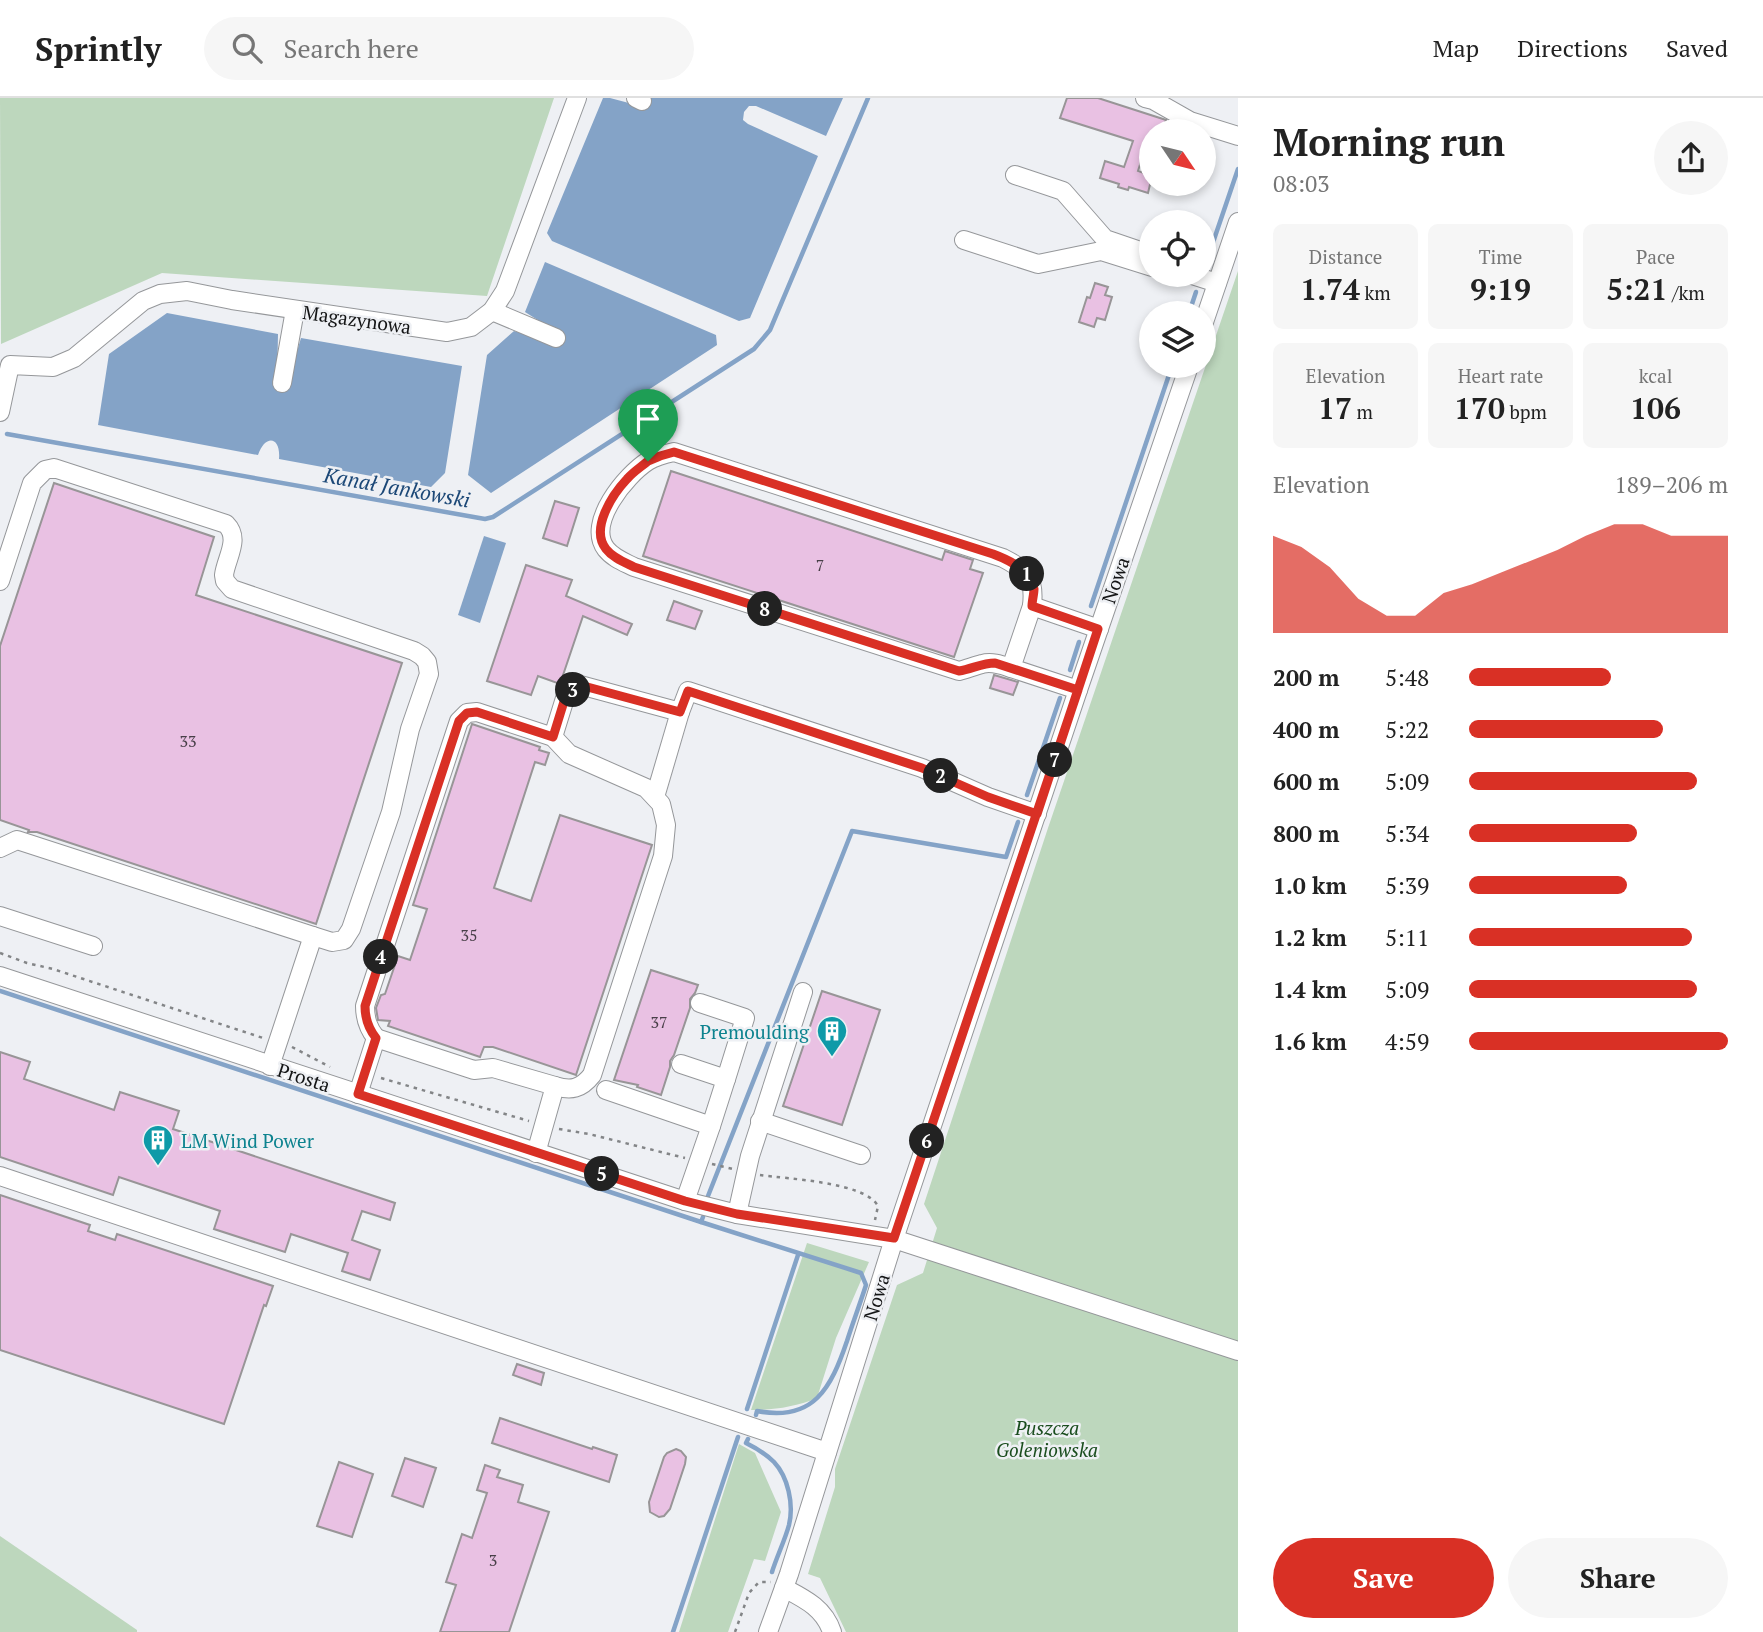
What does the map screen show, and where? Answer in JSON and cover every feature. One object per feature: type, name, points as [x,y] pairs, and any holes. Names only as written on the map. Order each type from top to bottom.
[{"type":"street","name":"Magazynowa","points":[[0,412],[5,364],[53,367],[74,358],[143,301],[160,295],[187,291],[447,332],[471,327],[492,311],[505,291],[577,98]]},
{"type":"street","points":[[1144,98],[1153,100],[1190,121],[1238,136]]},
{"type":"street","points":[[1015,175],[1063,191],[1105,239],[1139,251]]},
{"type":"street","points":[[1211,301],[1238,222]]},
{"type":"street","points":[[964,240],[1038,264],[1101,251],[1139,263]]},
{"type":"street","points":[[282,383],[295,310]]},
{"type":"street","points":[[492,311],[556,338]]},
{"type":"street","name":"Nowa","points":[[768,1632],[894,1238],[1185,378]]},
{"type":"street","points":[[1011,668],[1032,606],[1034,589],[1027,575],[1003,558],[674,452],[648,461],[626,480],[607,508],[601,528],[602,541],[617,559],[634,567],[959,671],[972,669],[983,663],[995,663],[1078,690]]},
{"type":"street","points":[[0,581],[32,483],[46,470],[54,468],[226,524],[233,534],[233,542],[224,575],[225,581],[232,589],[414,651],[427,662],[429,674],[410,729],[391,812],[351,929],[344,940],[332,942],[17,840],[0,848]]},
{"type":"street","points":[[1032,606],[1098,629]]},
{"type":"street","points":[[553,737],[566,695],[580,685],[680,712]]},
{"type":"street","points":[[655,797],[688,691],[922,768],[988,797],[1037,814]]},
{"type":"street","points":[[477,712],[553,737],[569,754],[646,788],[661,804],[666,825],[663,856],[592,1075],[576,1089],[566,1089],[493,1068],[474,1070],[376,1038],[365,1018],[365,1006],[459,721],[467,713],[477,712]]},
{"type":"street","points":[[0,916],[93,946]]},
{"type":"street","points":[[270,1066],[313,936]]},
{"type":"street","name":"Prosta","points":[[0,976],[685,1201],[737,1214],[894,1238],[1238,1351]]},
{"type":"street","points":[[737,1214],[760,1121],[803,992]]},
{"type":"street","points":[[685,1201],[745,1018],[700,1003]]},
{"type":"street","points":[[358,1094],[376,1038]]},
{"type":"street","points":[[681,1064],[726,1079]]},
{"type":"street","points":[[536,1153],[555,1086]]},
{"type":"street","points":[[606,1090],[711,1126]]},
{"type":"street","points":[[760,1121],[861,1155]]},
{"type":"street","points":[[0,1176],[827,1451]]},
{"type":"street","points":[[784,1588],[816,1606],[832,1632]]},
{"type":"path","points":[[0,953],[278,1042],[334,1069]]},
{"type":"path","points":[[365,1074],[544,1125],[746,1172],[848,1187],[874,1199],[878,1206],[874,1224]]},
{"type":"path","points":[[735,1632],[749,1593],[759,1582],[769,1581],[784,1588]]},
{"type":"green space","points":[[0,98],[554,98],[487,296],[162,273],[1,344]]},
{"type":"green space","name":"Puszcza Goleniowska","points":[[1238,271],[1238,1632],[846,1632],[820,1578],[808,1574],[835,1487],[835,1469],[897,1285],[923,1273],[937,1228],[924,1204],[1048,828],[1202,378],[1216,378],[1216,335]]},
{"type":"green space","points":[[807,1243],[869,1262],[836,1338],[817,1398],[801,1404],[751,1410]]},
{"type":"green space","points":[[739,1444],[755,1453],[781,1512],[765,1561],[754,1559],[728,1632],[679,1632]]},
{"type":"green space","points":[[0,1536],[137,1630],[137,1632],[0,1632]]},
{"type":"water","points":[[603,98],[644,107],[648,98],[843,98],[826,136],[756,106],[749,106],[744,112],[743,120],[748,124],[818,156],[750,318],[739,321],[552,241],[547,233]]},
{"type":"water","points":[[545,262],[716,335],[717,345],[491,493],[468,475],[487,355],[514,331],[556,343],[560,334],[525,312]]},
{"type":"water","points":[[167,313],[278,334],[277,384],[287,385],[301,338],[462,366],[445,473],[431,487],[279,459],[278,446],[272,440],[261,448],[258,455],[98,425],[109,354]]},
{"type":"water","points":[[484,536],[506,543],[480,623],[458,615]]},
{"type":"building","points":[[1067,98],[1098,98],[1163,119],[1139,119],[1139,190],[1118,187],[1119,184],[1100,178],[1105,161],[1124,167],[1133,141],[1060,118]]},
{"type":"building","points":[[1095,283],[1108,287],[1105,295],[1112,297],[1105,320],[1097,318],[1094,327],[1079,322]]},
{"type":"building","points":[[671,471],[942,560],[945,551],[973,560],[970,569],[983,573],[954,657],[643,556]]},
{"type":"building","points":[[54,483],[214,537],[196,595],[402,663],[316,924],[37,832],[28,832],[29,830],[0,820],[0,646]]},
{"type":"building","points":[[555,501],[579,508],[567,546],[543,538]]},
{"type":"building","points":[[526,565],[572,580],[566,596],[632,624],[627,635],[583,616],[560,684],[538,676],[531,695],[487,681]]},
{"type":"building","points":[[674,601],[702,611],[695,629],[667,620]]},
{"type":"building","points":[[994,675],[1018,682],[1013,695],[990,688]]},
{"type":"building","points":[[472,724],[540,747],[539,750],[549,753],[545,765],[535,762],[494,888],[531,901],[560,815],[652,845],[576,1075],[493,1047],[484,1047],[480,1057],[388,1026],[390,1021],[378,1020],[376,1008],[381,995],[385,994],[398,956],[410,960],[427,909],[413,905]]},
{"type":"building","points":[[651,970],[698,985],[690,999],[690,1008],[670,1061],[661,1095],[637,1087],[638,1085],[614,1080]]},
{"type":"building","name":"Premoulding","points":[[822,991],[880,1010],[842,1125],[783,1106]]},
{"type":"building","name":"LM Wind Power","points":[[0,1052],[30,1062],[24,1079],[114,1110],[120,1092],[179,1111],[173,1129],[395,1203],[390,1220],[362,1211],[352,1240],[380,1250],[370,1280],[342,1271],[348,1253],[291,1234],[285,1252],[214,1229],[220,1211],[119,1177],[113,1195],[0,1157]]},
{"type":"building","points":[[0,1195],[90,1225],[88,1231],[115,1240],[117,1234],[273,1286],[266,1306],[264,1305],[224,1424],[0,1350]]},
{"type":"building","points":[[517,1364],[544,1373],[541,1385],[513,1375]]},
{"type":"building","points":[[500,1418],[617,1455],[609,1482],[492,1443]]},
{"type":"building","points":[[676,1449],[686,1457],[685,1464],[670,1509],[664,1516],[659,1517],[650,1512],[649,1502],[664,1457]]},
{"type":"building","points":[[405,1458],[436,1468],[423,1507],[392,1496]]},
{"type":"building","points":[[339,1462],[373,1474],[352,1537],[317,1526]]},
{"type":"building","points":[[485,1465],[500,1470],[497,1477],[523,1485],[518,1502],[549,1512],[509,1632],[440,1632],[456,1585],[446,1582],[462,1534],[472,1538],[487,1493],[477,1490]]},
{"type":"waterway","name":"Kanał Jankowski","points":[[7,434],[485,519],[493,517],[754,349],[770,330],[868,98]]},
{"type":"waterway","points":[[1216,234],[1238,169]]},
{"type":"waterway","points":[[1193,301],[1196,292]]},
{"type":"waterway","points":[[1091,606],[1168,378]]},
{"type":"waterway","points":[[1070,670],[1079,642]]},
{"type":"waterway","points":[[1027,795],[1060,698]]},
{"type":"waterway","points":[[708,1196],[852,831],[1006,857],[1018,822]]},
{"type":"waterway","points":[[0,991],[701,1222]]},
{"type":"waterway","points":[[703,1217],[701,1222],[861,1273],[866,1285],[841,1358],[827,1387],[806,1406],[777,1413],[757,1411],[756,1415]]},
{"type":"waterway","points":[[747,1409],[798,1255]]},
{"type":"waterway","points":[[673,1632],[738,1437]]},
{"type":"waterway","points":[[748,1439],[746,1443],[768,1456],[779,1468],[789,1491],[789,1525],[772,1572]]},
{"type":"place","name":"Premoulding","points":[[832,1058]]},
{"type":"place","name":"LM Wind Power","points":[[158,1167]]},
{"type":"route","points":[[648,461],[626,480],[607,508],[601,528],[602,541],[617,559],[634,567],[959,671],[972,669],[983,663],[995,663],[1078,690],[1037,814],[894,1238],[737,1214],[685,1201],[358,1094],[376,1038],[365,1018],[365,1006],[459,721],[467,713],[477,712],[553,737],[566,695],[580,685],[680,712],[688,691],[922,768],[988,797],[1037,814],[1098,629],[1032,606],[1034,589],[1027,575],[1011,562],[993,554],[674,452],[648,461]]}]
